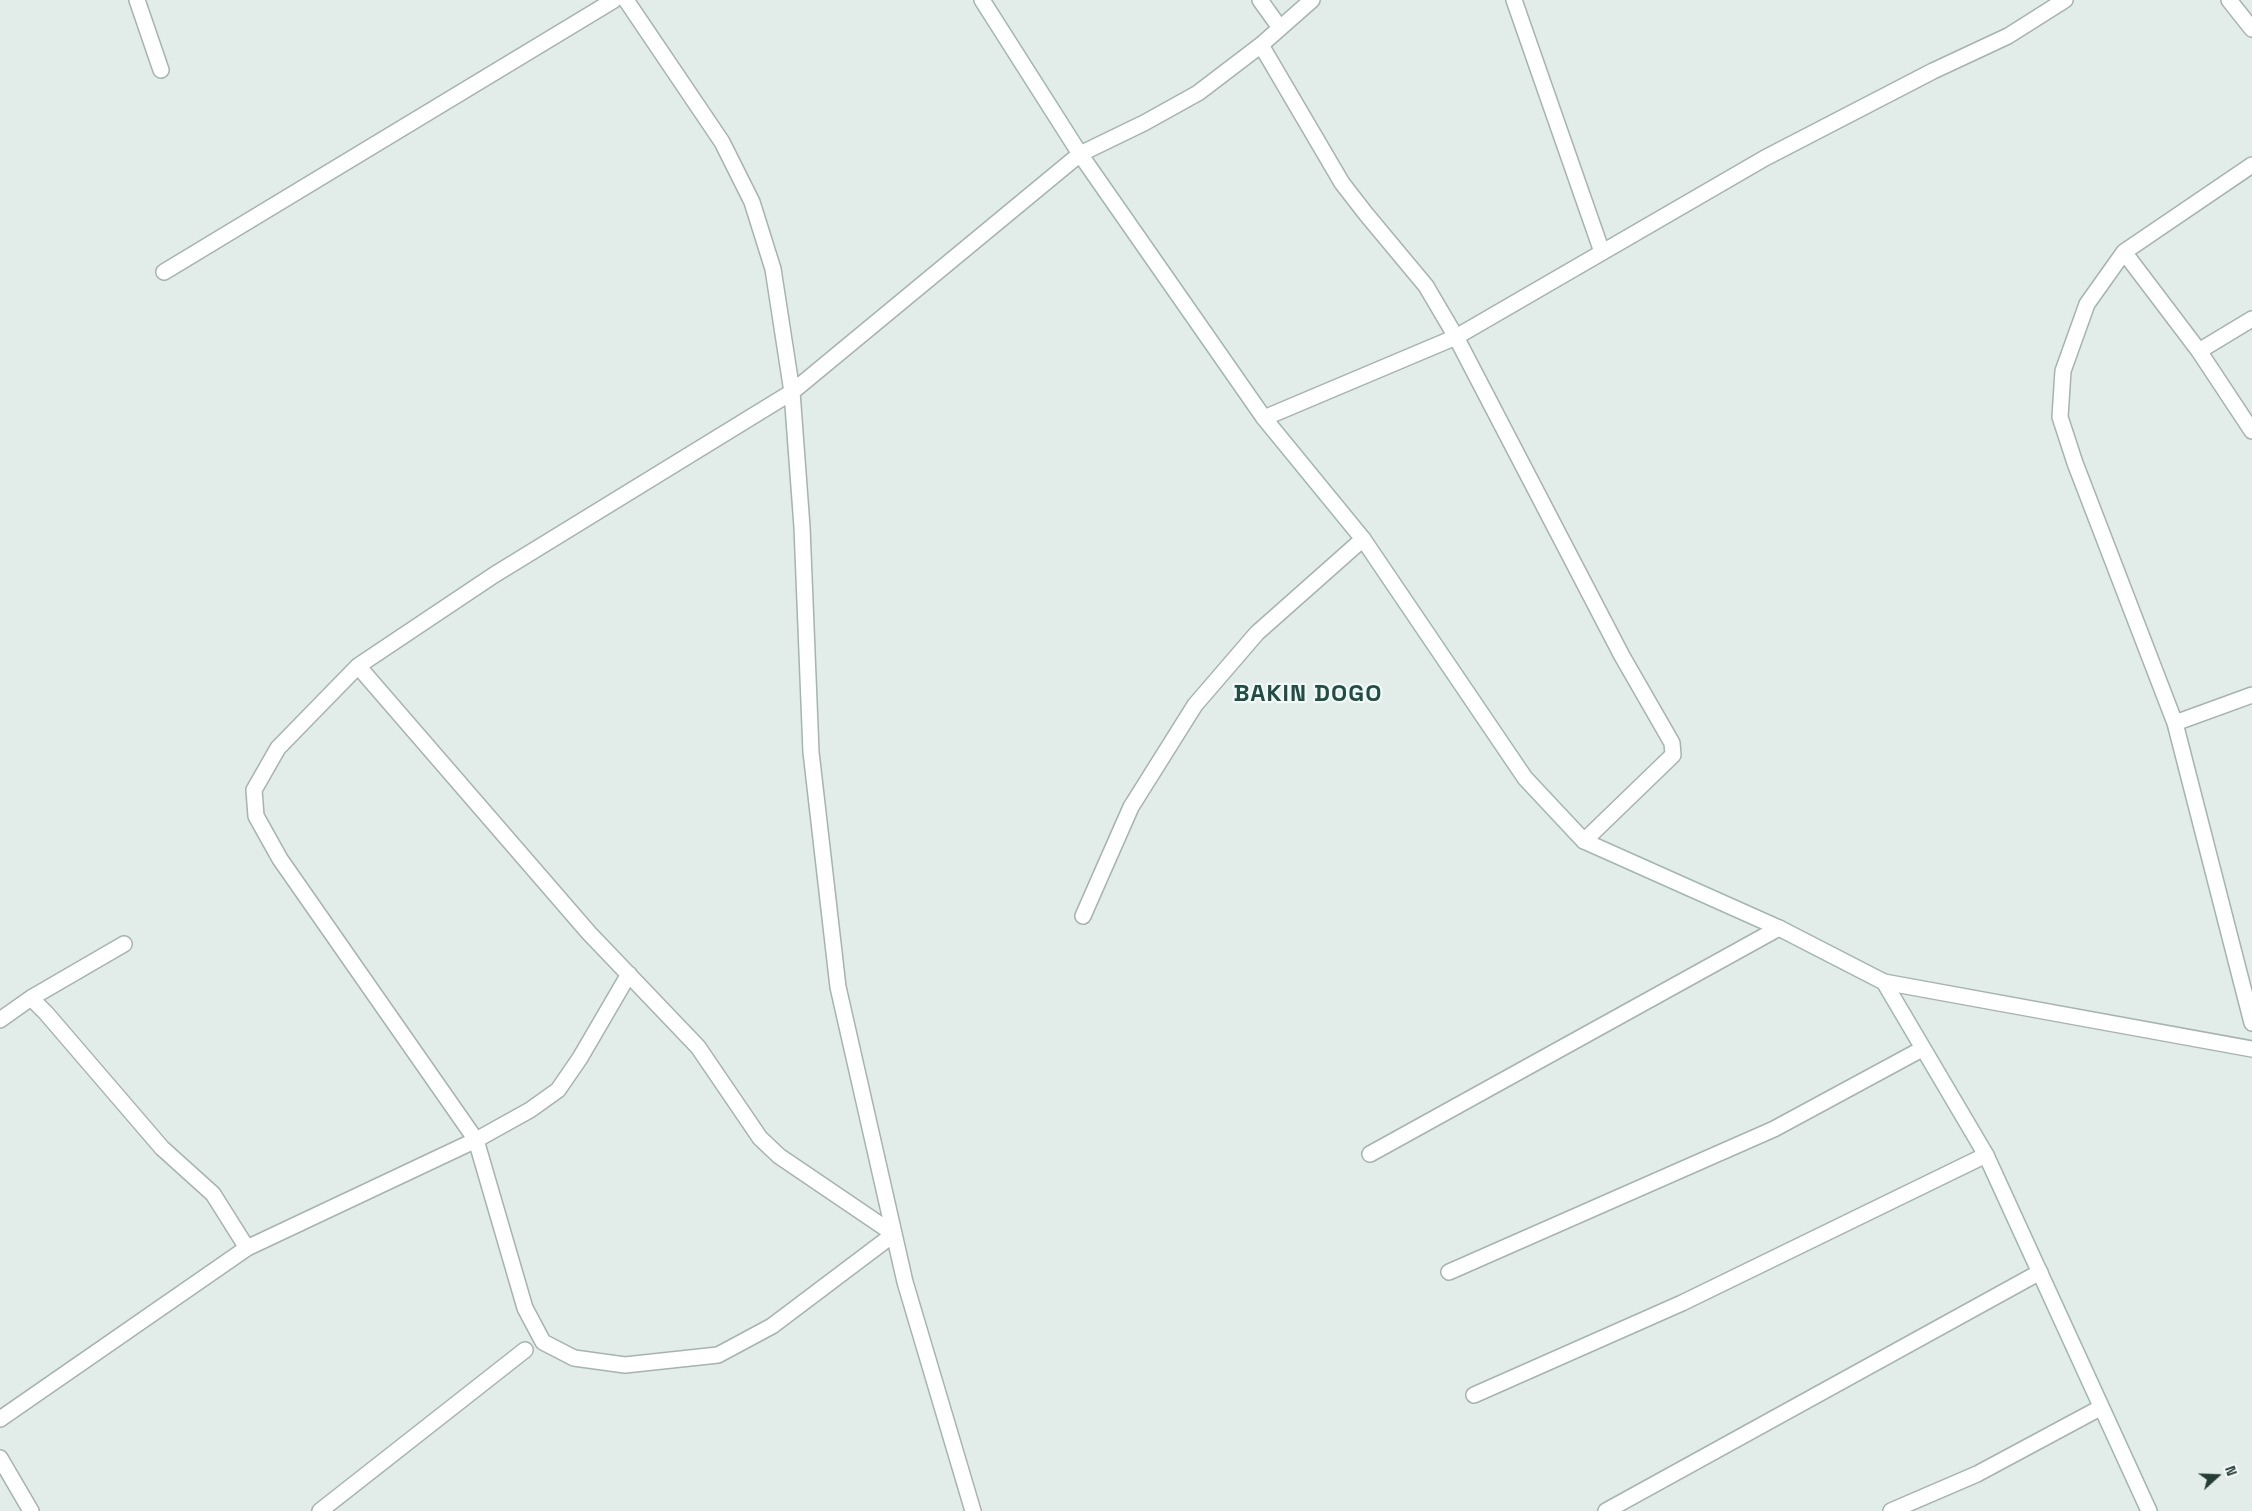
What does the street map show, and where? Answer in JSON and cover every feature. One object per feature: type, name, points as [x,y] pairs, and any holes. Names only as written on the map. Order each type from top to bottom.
[{"type":"street","points":[[137,0],[161,70]]},
{"type":"street","points":[[626,0],[722,142],[752,202],[773,268],[792,392],[802,527],[811,752],[838,986],[905,1282],[973,1511]]},
{"type":"street","points":[[982,0],[1080,154],[1264,418],[1363,539],[1525,778],[1584,842],[1779,928],[1884,982],[2252,1049]]},
{"type":"street","points":[[1260,0],[1280,28]]},
{"type":"street","points":[[894,1234],[772,1326],[718,1355],[625,1365],[574,1358],[543,1342],[525,1308],[476,1140],[280,859],[256,816],[254,790],[278,748],[358,666],[494,575],[792,392],[1080,154],[1144,123],[1198,93],[1261,45],[1312,0]]},
{"type":"street","points":[[1514,0],[1602,252]]},
{"type":"street","points":[[1264,418],[1456,337],[1765,158],[2008,36],[2065,0]]},
{"type":"street","points":[[2229,0],[2252,30]]},
{"type":"street","points":[[164,272],[607,2]]},
{"type":"street","points":[[1261,45],[1342,183],[1426,286],[1456,337],[1622,656],[1672,743],[1673,754],[1584,842]]},
{"type":"street","points":[[2252,165],[2124,252],[2086,304],[2063,372],[2060,417],[2075,463],[2175,723],[2252,1023]]},
{"type":"street","points":[[2124,252],[2199,352],[2252,431]]},
{"type":"street","points":[[2199,352],[2252,319]]},
{"type":"street","points":[[1083,916],[1131,807],[1195,705],[1257,632],[1363,539]]},
{"type":"street","points":[[358,666],[589,933],[698,1047],[760,1138],[779,1156],[894,1234]]},
{"type":"street","points":[[2175,723],[2252,695]]},
{"type":"street","points":[[1370,1154],[1779,928]]},
{"type":"street","points":[[0,1020],[31,998],[124,944]]},
{"type":"street","points":[[0,1419],[247,1248],[476,1140],[530,1110],[558,1090],[580,1058],[629,974]]},
{"type":"street","points":[[1884,982],[1986,1155],[2100,1408],[2149,1511]]},
{"type":"street","points":[[31,998],[162,1148],[213,1194],[247,1248]]},
{"type":"street","points":[[1449,1272],[1774,1129],[1922,1049]]},
{"type":"street","points":[[1474,1395],[1682,1303],[1986,1155]]},
{"type":"street","points":[[1606,1511],[2040,1272]]},
{"type":"street","points":[[320,1511],[525,1350]]},
{"type":"street","points":[[1890,1511],[1977,1474],[2100,1408]]},
{"type":"street","points":[[0,1458],[31,1511]]},
{"type":"district","name":"BAKIN DOGO","points":[[1308,694]]}]
